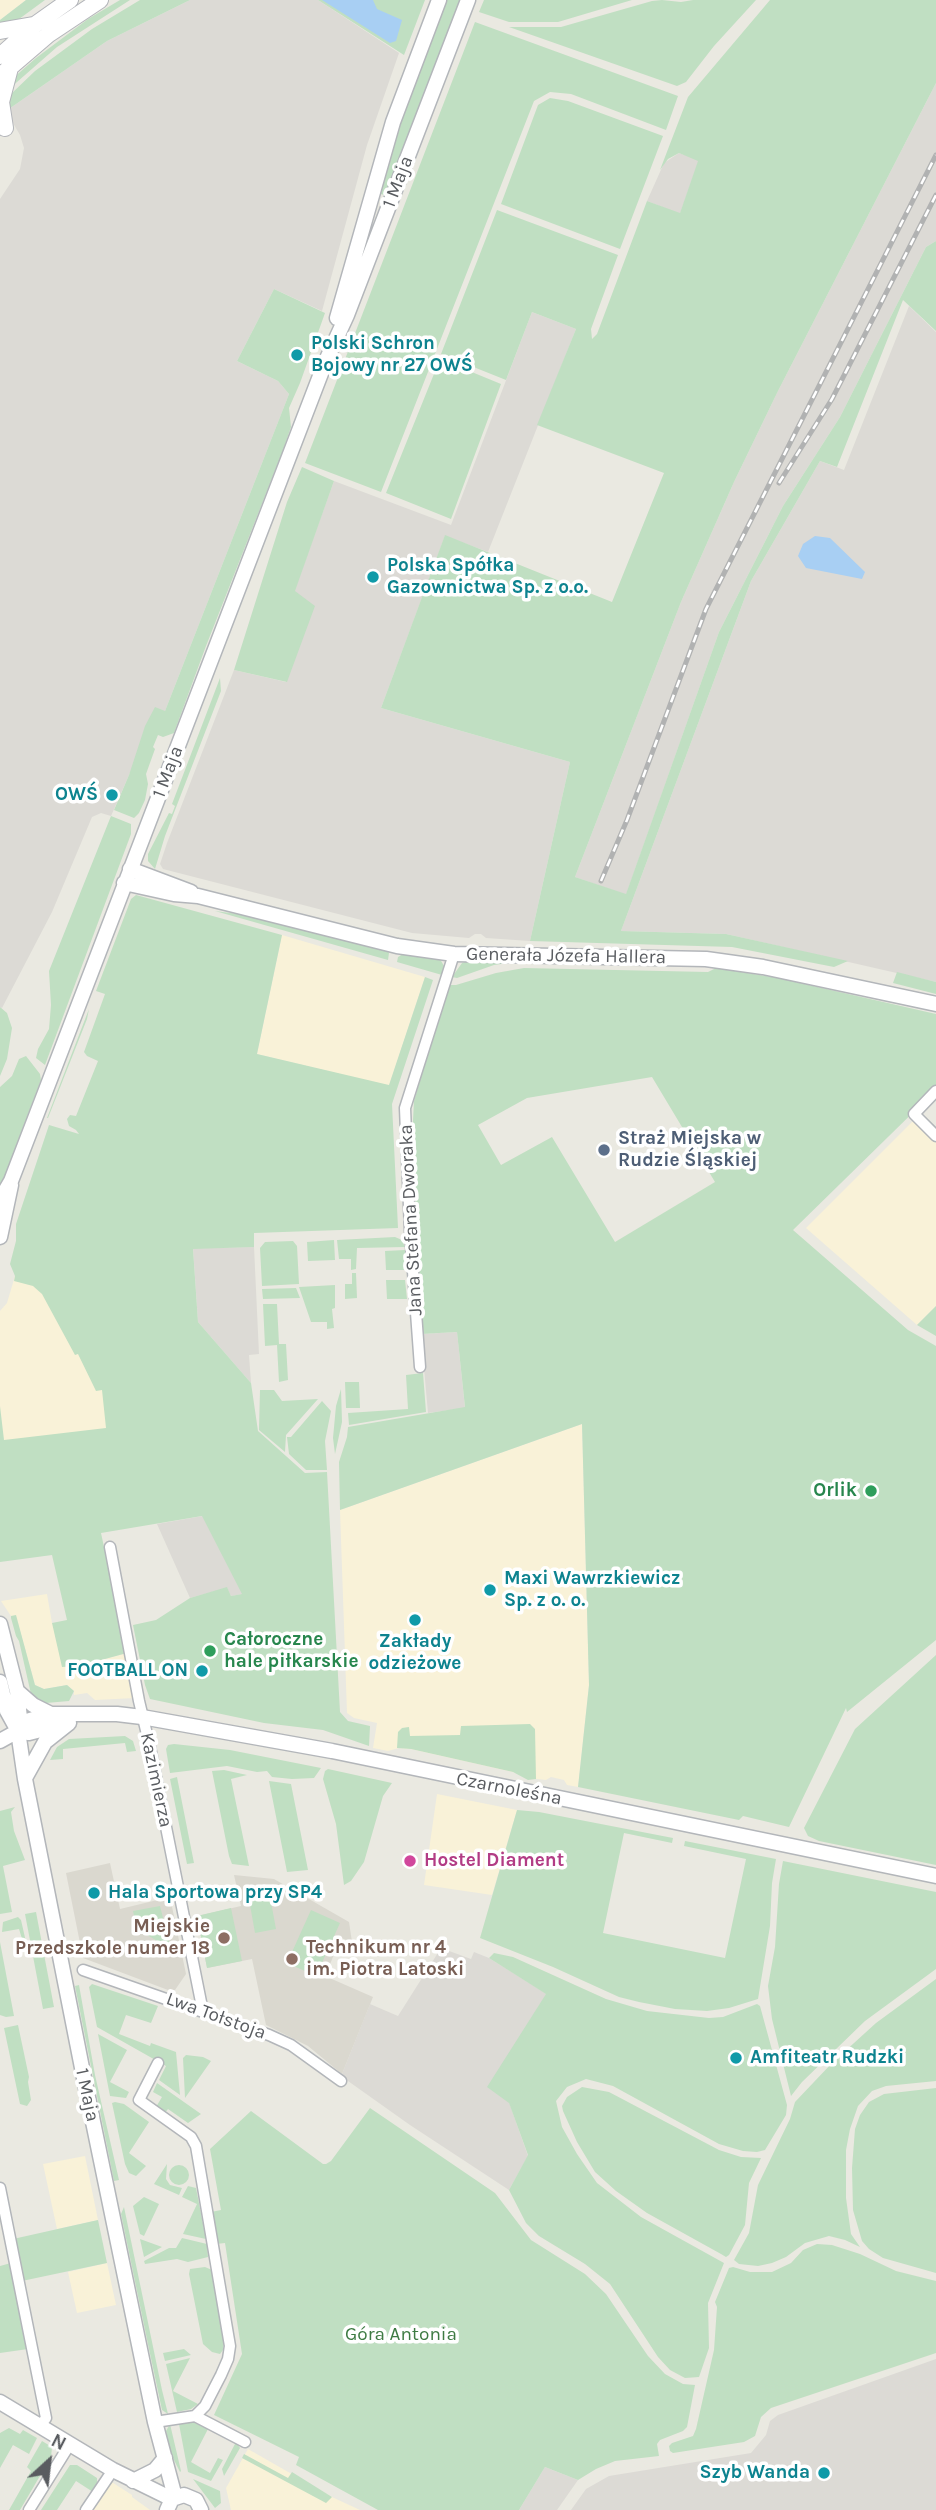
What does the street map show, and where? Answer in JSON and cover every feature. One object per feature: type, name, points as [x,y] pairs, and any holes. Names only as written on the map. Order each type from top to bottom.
[{"type":"main road","points":[[0,126],[5,128],[1,102],[4,66],[36,24],[70,0]]},
{"type":"main road","points":[[4,66],[100,0]]},
{"type":"main road","points":[[0,31],[36,24]]},
{"type":"street","name":"1 Maja","points":[[325,363],[393,122],[439,0]]},
{"type":"street","name":"1 Maja","points":[[0,1200],[11,1181],[325,363],[347,315],[468,0]]},
{"type":"street","name":"Generała Józefa Hallera","points":[[130,869],[198,896]]},
{"type":"street","name":"Generała Józefa Hallera","points":[[124,883],[174,894],[198,896],[388,945],[454,954],[706,959],[763,967],[936,1004]]},
{"type":"street","name":"Jana Stefana Dworaka","points":[[419,1367],[405,1108],[454,954]]},
{"type":"street","points":[[936,1091],[914,1114],[936,1136]]},
{"type":"street","name":"1 Maja","points":[[0,1237],[9,1204],[11,1181]]},
{"type":"street","name":"Kazimierza","points":[[110,1548],[203,2012]]},
{"type":"street","name":"1 Maja","points":[[0,1624],[17,1691],[20,1718],[18,1731],[25,1779],[155,2422],[174,2502],[196,2500],[201,2510]]},
{"type":"street","name":"1 Maja","points":[[0,1682],[7,1711],[18,1731]]},
{"type":"street","points":[[17,1691],[33,1705],[51,1714]]},
{"type":"street","name":"Czarnoleśna","points":[[18,1731],[33,1718],[51,1714],[75,1719]]},
{"type":"street","name":"Czarnoleśna","points":[[18,1731],[29,1733],[75,1719],[117,1714],[142,1717],[332,1751],[936,1876]]},
{"type":"street","points":[[25,1779],[46,1742],[75,1719]]},
{"type":"street","points":[[0,1741],[18,1731]]},
{"type":"street","name":"Lwa Tołstoja","points":[[83,1970],[291,2045],[341,2081]]},
{"type":"street","points":[[158,2063],[139,2100],[191,2137],[196,2146],[230,2346],[221,2375],[205,2406],[195,2416]]},
{"type":"street","points":[[0,2188],[46,2418],[40,2426]]},
{"type":"street","points":[[0,2402],[113,2470],[174,2502]]},
{"type":"street","points":[[155,2422],[195,2416],[245,2442]]},
{"type":"street","points":[[29,2510],[70,2444]]},
{"type":"street","points":[[133,2481],[155,2470],[165,2458]]},
{"type":"street","points":[[86,2510],[113,2470]]},
{"type":"shaded area","points":[[0,0],[26,0],[0,20]]},
{"type":"shaded area","points":[[190,0],[318,0],[399,53],[367,145],[322,311],[274,289],[237,361],[278,381],[289,394],[165,711],[129,775],[111,816],[101,813],[92,817],[52,912],[2,1008],[0,199],[20,169],[24,148],[6,111],[107,41]]},
{"type":"shaded area","points":[[936,83],[936,241],[926,247],[840,417],[783,506],[719,632],[626,895],[575,877],[681,602],[734,482]]},
{"type":"shaded area","points":[[679,153],[699,160],[680,214],[647,201],[664,163]]},
{"type":"shaded area","points":[[909,306],[936,332],[936,982],[726,934],[621,931],[751,581],[820,461],[844,470]]},
{"type":"shaded area","points":[[532,312],[576,329],[488,552],[445,536],[381,708],[570,762],[530,941],[486,938],[481,934],[469,938],[412,933],[163,869],[160,864],[167,843],[234,670],[286,682],[294,591],[334,481],[451,525]]},
{"type":"shaded area","points":[[282,935],[425,977],[389,1086],[257,1054]]},
{"type":"shaded area","points":[[914,1120],[936,1142],[936,1306],[917,1325],[806,1228]]},
{"type":"shaded area","points":[[254,1247],[259,1354],[249,1355],[251,1383],[198,1322],[193,1248]]},
{"type":"shaded area","points":[[15,1276],[36,1282],[106,1388],[112,1440],[0,1452],[0,1311],[7,1303]]},
{"type":"shaded area","points":[[457,1332],[465,1408],[428,1413],[421,1334]]},
{"type":"shaded area","points":[[582,1424],[589,1685],[578,1787],[551,1777],[546,1780],[529,1778],[411,1749],[388,1751],[373,1748],[377,1723],[354,1718],[347,1713],[340,1510]]},
{"type":"shaded area","points":[[203,1516],[243,1594],[231,1596],[227,1588],[190,1598],[157,1524]]},
{"type":"shaded area","points":[[47,1594],[52,1623],[79,1666],[127,1653],[135,1698],[95,1700],[87,1693],[74,1695],[74,1691],[67,1685],[44,1689],[35,1685],[16,1616],[11,1616],[1,1601]]},
{"type":"shaded area","points":[[437,1794],[517,1810],[492,1895],[424,1885]]},
{"type":"shaded area","points":[[110,1863],[120,1909],[170,1897],[186,1974],[175,1990],[168,1990],[83,1958],[66,1873]]},
{"type":"shaded area","name":"Technikum nr 4 im. Piotra Latoski","points":[[234,1875],[274,1879],[349,1922],[352,1942],[341,1938],[325,1976],[373,1997],[342,2074],[308,2046],[266,2025],[252,1959],[207,1968],[197,1916],[241,1906]]},
{"type":"shaded area","points":[[441,1948],[471,1959],[474,1952],[489,1958],[547,1994],[522,2034],[509,2102],[528,2156],[509,2190],[410,2125],[342,2074],[370,2004],[398,2016]]},
{"type":"shaded area","points":[[85,2156],[98,2220],[57,2229],[43,2164]]},
{"type":"shaded area","points":[[107,2263],[116,2305],[77,2313],[68,2272]]},
{"type":"shaded area","points":[[936,2359],[936,2510],[571,2510],[586,2489],[609,2476],[751,2453],[766,2435],[770,2421],[778,2415]]},
{"type":"shaded area","points":[[248,2449],[360,2510],[231,2510],[226,2488]]},
{"type":"shaded area","points":[[545,2467],[578,2480],[557,2510],[519,2510]]},
{"type":"shaded area","points":[[110,2481],[132,2495],[150,2510],[89,2510]]},
{"type":"green space","points":[[26,0],[45,0],[15,22],[0,28],[0,20]]},
{"type":"green space","points":[[120,0],[130,0],[57,47],[9,89],[12,79],[36,58],[88,19]]},
{"type":"green space","points":[[140,0],[190,0],[107,41],[6,111],[11,94],[35,71],[92,29]]},
{"type":"green space","points":[[318,0],[425,0],[404,55]]},
{"type":"green space","points":[[445,0],[462,0],[388,196],[377,193],[387,159]]},
{"type":"green space","points":[[484,0],[632,0],[558,22],[509,22],[479,12]]},
{"type":"green space","points":[[662,0],[756,0],[686,82],[677,86],[509,27],[561,27]]},
{"type":"green space","points":[[770,0],[936,0],[936,83],[734,482],[681,602],[575,877],[626,894],[719,632],[783,506],[840,417],[926,247],[936,241],[936,331],[903,300],[837,467],[820,461],[751,581],[621,931],[726,934],[848,961],[834,967],[732,947],[530,941],[570,762],[381,708],[445,535],[612,602],[664,473],[537,425],[576,329],[532,312],[506,380],[441,354],[497,210],[618,255],[591,329],[592,339],[597,334],[647,201],[680,213],[698,161],[679,153],[668,159],[660,170],[688,97]]},
{"type":"green space","points":[[475,22],[678,96],[666,130],[571,94],[550,92],[534,101],[381,492],[305,463]]},
{"type":"green space","points":[[550,98],[568,101],[663,136],[620,249],[501,204],[538,105]]},
{"type":"green space","points":[[274,289],[325,313],[289,408],[291,427],[282,453],[174,733],[163,737],[158,735],[153,747],[155,749],[146,774],[148,784],[145,800],[134,818],[114,810],[145,726],[155,707],[165,711],[289,394],[278,381],[237,361]]},
{"type":"green space","points":[[440,359],[501,384],[451,519],[386,493]]},
{"type":"green space","points":[[302,467],[334,481],[295,591],[315,606],[287,682],[234,670],[287,502]]},
{"type":"green space","points":[[220,678],[221,691],[155,869],[148,861],[148,854],[169,813],[172,814],[175,806],[172,804]]},
{"type":"green space","points":[[111,816],[131,824],[131,834],[45,1065],[36,1058],[49,1029],[49,971]]},
{"type":"green space","points":[[136,895],[282,935],[257,1054],[389,1085],[425,977],[433,980],[392,1104],[398,1228],[254,1233],[254,1247],[193,1249],[198,1322],[251,1383],[258,1431],[305,1473],[327,1472],[340,1712],[348,1721],[370,1726],[369,1746],[323,1730],[264,1723],[150,1699],[133,1625],[156,1620],[190,1598],[227,1587],[231,1596],[242,1594],[202,1516],[101,1533],[127,1653],[79,1666],[62,1667],[52,1623],[67,1620],[52,1555],[0,1562],[0,1406],[4,1440],[106,1428],[102,1390],[96,1391],[78,1354],[75,1355],[42,1294],[33,1286],[14,1281],[15,1276],[10,1264],[16,1241],[16,1224],[49,1125],[79,1134],[69,1126],[67,1119],[70,1115],[76,1116],[98,1061],[84,1052],[105,994],[96,991],[131,899]]},
{"type":"green space","points":[[215,911],[262,917],[387,950],[388,960]]},
{"type":"green space","points":[[403,954],[440,959],[444,966],[442,975],[397,962],[398,957]]},
{"type":"green space","points":[[471,960],[515,962],[494,965],[457,978],[452,977],[462,963]]},
{"type":"green space","points":[[524,968],[708,972],[716,968],[778,978],[936,1014],[936,1090],[793,1230],[908,1330],[936,1346],[936,1640],[847,1712],[846,1708],[789,1827],[743,1816],[739,1820],[578,1787],[589,1685],[582,1424],[340,1510],[339,1462],[348,1427],[465,1407],[457,1332],[421,1334],[412,1140],[414,1101],[448,985]],"holes":[[[652,1077],[715,1182],[615,1242],[552,1137],[501,1165],[478,1125],[527,1098]]]},
{"type":"green space","points":[[897,972],[936,982],[936,994],[893,983]]},
{"type":"green space","points":[[0,1007],[7,1013],[12,1028],[7,1059],[0,1076]]},
{"type":"green space","points":[[89,1009],[87,1019],[47,1118]]},
{"type":"green space","points":[[26,1056],[40,1074],[41,1080],[0,1188],[0,1087],[12,1076],[19,1059]]},
{"type":"green space","points":[[395,1237],[402,1240],[405,1247],[357,1248],[356,1269],[351,1270],[351,1259],[339,1259],[337,1240]]},
{"type":"green space","points":[[334,1240],[335,1260],[308,1261],[307,1242]]},
{"type":"green space","points":[[293,1241],[297,1246],[299,1284],[262,1286],[260,1248],[265,1242]]},
{"type":"green space","points":[[405,1250],[406,1270],[386,1270],[385,1251]]},
{"type":"green space","points":[[352,1273],[356,1273],[357,1298],[345,1299],[345,1284],[352,1284]]},
{"type":"green space","points":[[386,1280],[405,1280],[407,1299],[387,1299]]},
{"type":"green space","points":[[335,1285],[335,1308],[332,1309],[334,1328],[327,1329],[327,1322],[311,1322],[299,1287]]},
{"type":"green space","points":[[296,1288],[300,1298],[263,1299],[262,1289]]},
{"type":"green space","points":[[263,1304],[277,1304],[279,1344],[286,1344],[288,1380],[279,1382],[277,1345],[265,1346]]},
{"type":"green space","points":[[936,1306],[936,1336],[917,1325]]},
{"type":"green space","points":[[423,1373],[426,1412],[349,1425],[348,1413],[408,1409],[406,1375]]},
{"type":"green space","points":[[345,1382],[359,1382],[360,1408],[346,1408]]},
{"type":"green space","points":[[341,1389],[342,1422],[335,1454],[333,1438],[336,1406]]},
{"type":"green space","points":[[260,1390],[274,1390],[282,1401],[318,1399],[286,1435],[285,1452],[259,1430]]},
{"type":"green space","points":[[322,1401],[331,1411],[325,1441],[327,1470],[306,1470],[289,1454],[287,1437],[291,1437]]},
{"type":"green space","points":[[16,1615],[35,1685],[44,1689],[67,1685],[74,1691],[69,1701],[46,1703],[31,1694],[11,1618]]},
{"type":"green space","points":[[936,1655],[936,1865],[819,1841],[808,1836],[804,1828],[855,1729]]},
{"type":"green space","points":[[530,1724],[535,1729],[536,1779],[528,1780],[513,1772],[397,1748],[398,1732],[402,1728],[409,1727],[410,1736],[460,1735],[461,1726]]},
{"type":"green space","points":[[125,1736],[133,1741],[136,1751],[127,1752],[125,1743],[63,1749],[63,1759],[50,1760],[57,1747],[69,1739]]},
{"type":"green space","points":[[168,1745],[230,1750],[321,1768],[314,1778],[292,1779],[272,1777],[267,1771],[257,1772],[227,1766],[170,1773],[166,1749]]},
{"type":"green space","points":[[328,1769],[392,1783],[383,1796],[364,1862],[351,1881],[344,1885],[336,1824],[323,1779]]},
{"type":"green space","points":[[224,1770],[247,1775],[231,1779],[249,1866],[232,1864],[229,1856],[212,1771]]},
{"type":"green space","points":[[177,1777],[194,1863],[187,1864],[170,1779]]},
{"type":"green space","points":[[269,1781],[291,1784],[308,1870],[287,1872]]},
{"type":"green space","points":[[15,1807],[11,1812],[14,1831],[25,1860],[3,1866],[12,1912],[0,1914],[0,1811]]},
{"type":"green space","points":[[517,1810],[673,1838],[672,1843],[624,1833],[603,1933],[725,1958],[746,1859],[684,1846],[685,1841],[776,1859],[770,1926],[758,1999],[729,2008],[707,2011],[675,2009],[639,2002],[619,1997],[480,1938]]},
{"type":"green space","points":[[783,1861],[936,1892],[936,1969],[865,2021],[791,2096],[772,2019],[768,1986],[775,1947]]},
{"type":"green space","points":[[269,1891],[276,1929],[255,1933],[248,1894]]},
{"type":"green space","points":[[160,1906],[171,1949],[137,1929],[133,1911]]},
{"type":"green space","name":"Miejskie Przedszkole numer 18","points":[[231,1908],[242,1961],[207,1968],[197,1916]]},
{"type":"green space","points":[[311,1910],[340,1923],[316,1976],[287,1963]]},
{"type":"green space","points":[[36,1912],[54,2007],[43,2009],[25,1914]]},
{"type":"green space","points":[[18,1917],[26,1942],[23,1942],[19,1929],[2,1932],[3,1922]]},
{"type":"green space","points":[[0,1942],[14,2016],[0,2015]]},
{"type":"green space","points":[[494,1953],[513,1957],[606,1999],[647,2011],[709,2018],[723,2017],[757,2004],[760,2006],[787,2105],[786,2115],[765,2150],[743,2151],[719,2144],[613,2086],[586,2079],[567,2087],[556,2101],[562,2127],[597,2183],[641,2217],[724,2263],[708,2303],[709,2348],[699,2377],[685,2378],[670,2370],[658,2357],[610,2284],[585,2264],[539,2236],[526,2223],[509,2190],[528,2155],[509,2103],[487,2087],[546,1994],[489,1958]]},
{"type":"green space","points":[[936,1979],[936,2081],[886,2086],[872,2091],[858,2106],[850,2129],[846,2150],[846,2198],[851,2234],[860,2247],[829,2236],[805,2243],[786,2257],[772,2263],[758,2266],[739,2264],[734,2260],[749,2233],[758,2185],[790,2119],[795,2102],[876,2023]]},
{"type":"green space","points":[[92,1984],[158,2006],[151,2023],[126,2015],[119,2034],[150,2046],[151,2043],[176,2052],[180,2095],[159,2080],[166,2066],[97,2027],[89,1987]]},
{"type":"green space","points":[[79,1985],[95,2075],[119,2180],[114,2181],[75,1986]]},
{"type":"green space","points":[[18,2025],[29,2077],[31,2100],[27,2106],[20,2104],[4,2028]]},
{"type":"green space","points":[[98,2034],[127,2050],[110,2082],[129,2092],[126,2098],[110,2096]]},
{"type":"green space","points":[[186,2055],[211,2061],[185,2098],[183,2058]]},
{"type":"green space","points":[[157,2083],[201,2114],[188,2123],[168,2109],[165,2113],[156,2107],[162,2097],[153,2092]]},
{"type":"green space","points":[[582,2087],[609,2092],[719,2150],[741,2157],[761,2158],[749,2183],[745,2225],[729,2255],[726,2257],[647,2213],[595,2172],[577,2142],[562,2106],[567,2097]]},
{"type":"green space","points":[[936,2088],[936,2273],[883,2258],[862,2241],[853,2210],[852,2168],[855,2129],[869,2102],[884,2094]]},
{"type":"green space","points":[[112,2103],[124,2104],[149,2122],[129,2153],[146,2166],[136,2176],[129,2173],[125,2164]]},
{"type":"green space","name":"Góra Antonia","points":[[370,2108],[495,2193],[531,2240],[585,2274],[606,2294],[648,2356],[665,2374],[683,2384],[695,2385],[687,2427],[660,2440],[657,2444],[659,2456],[615,2461],[578,2480],[545,2467],[519,2510],[378,2510],[296,2465],[299,2457],[214,2415],[242,2354],[225,2243],[216,2244],[211,2212],[221,2210],[210,2149],[251,2111],[326,2164]]},
{"type":"green space","points":[[167,2164],[166,2179],[170,2185],[182,2188],[179,2195],[154,2184]]},
{"type":"green space","points":[[179,2165],[186,2168],[189,2175],[186,2182],[179,2185],[172,2182],[169,2175],[172,2168]]},
{"type":"green space","points":[[188,2186],[196,2188],[206,2239],[183,2234],[197,2204],[182,2197]]},
{"type":"green space","points":[[144,2197],[159,2204],[144,2236],[140,2234],[133,2206]]},
{"type":"green space","points":[[124,2207],[168,2414],[162,2410],[149,2349],[121,2214]]},
{"type":"green space","points":[[98,2220],[107,2263],[22,2281],[13,2239]]},
{"type":"green space","points":[[182,2238],[207,2244],[208,2257],[188,2262],[177,2259],[145,2264],[144,2261],[169,2248],[176,2248]]},
{"type":"green space","points":[[140,2239],[162,2247],[144,2257]]},
{"type":"green space","points":[[817,2244],[832,2245],[860,2254],[896,2271],[936,2281],[936,2353],[771,2408],[761,2417],[755,2436],[744,2442],[673,2453],[670,2451],[669,2446],[672,2443],[693,2436],[696,2429],[714,2350],[717,2307],[715,2302],[729,2268],[772,2272],[791,2263],[803,2250]]},
{"type":"green space","points":[[11,2263],[28,2349],[0,2353],[0,2266]]},
{"type":"green space","points":[[205,2267],[212,2270],[224,2343],[220,2354],[212,2352],[203,2344],[189,2274],[190,2269]]},
{"type":"green space","points":[[184,2349],[191,2355],[165,2361],[163,2353]]},
{"type":"green space","points":[[190,2358],[173,2391],[198,2404],[191,2409],[177,2412],[166,2364]]},
{"type":"green space","points":[[193,2422],[208,2429],[191,2462],[210,2473],[218,2458],[223,2460],[211,2481],[188,2472],[179,2424]]},
{"type":"green space","points":[[170,2424],[180,2472],[171,2454],[166,2431]]},
{"type":"green space","points":[[9,2428],[20,2434],[23,2430],[37,2438],[29,2454],[13,2445],[0,2468],[0,2433]]},
{"type":"green space","points":[[42,2441],[52,2447],[51,2457],[20,2510],[9,2510],[31,2471],[27,2467]]},
{"type":"green space","points":[[236,2442],[240,2448],[224,2476],[222,2469]]},
{"type":"green space","points":[[244,2454],[288,2478],[292,2472],[332,2497],[326,2503],[242,2458]]},
{"type":"green space","points":[[70,2465],[77,2465],[97,2478],[97,2486],[93,2492],[76,2481],[57,2510],[41,2510]]},
{"type":"green space","points":[[193,2479],[220,2491],[221,2503],[215,2508]]},
{"type":"water","points":[[322,0],[373,0],[377,9],[402,20],[396,41],[390,43]]},
{"type":"water","points":[[815,536],[830,538],[865,572],[862,579],[806,568],[798,556],[803,544]]},
{"type":"railway","points":[[601,881],[627,820],[706,609],[936,155]]},
{"type":"railway","points":[[779,483],[832,399],[936,195]]},
{"type":"place","name":"Polski Schron Bojowy nr 27 OWŚ","points":[[297,355]]},
{"type":"place","name":"Polska Spółka Gazownictwa Sp. z o.o.","points":[[373,577]]},
{"type":"place","name":"OWŚ","points":[[112,795]]},
{"type":"place","name":"Straż Miejska w Rudzie Śląskiej","points":[[604,1150]]},
{"type":"place","name":"Orlik","points":[[871,1491]]},
{"type":"place","name":"Maxi Wawrzkiewicz Sp. z o. o.","points":[[490,1590]]},
{"type":"place","name":"Zakłady odzieżowe","points":[[415,1620]]},
{"type":"place","name":"Całoroczne hale piłkarskie","points":[[210,1651]]},
{"type":"place","name":"FOOTBALL ON","points":[[202,1671]]},
{"type":"place","name":"Hostel Diament","points":[[410,1861]]},
{"type":"place","name":"Hala Sportowa przy SP4","points":[[94,1893]]},
{"type":"place","name":"Miejskie Przedszkole numer 18","points":[[224,1938]]},
{"type":"place","name":"Technikum nr 4 im. Piotra Latoski","points":[[292,1959]]},
{"type":"place","name":"Amfiteatr Rudzki","points":[[736,2058]]},
{"type":"place","name":"Szyb Wanda","points":[[824,2473]]}]
